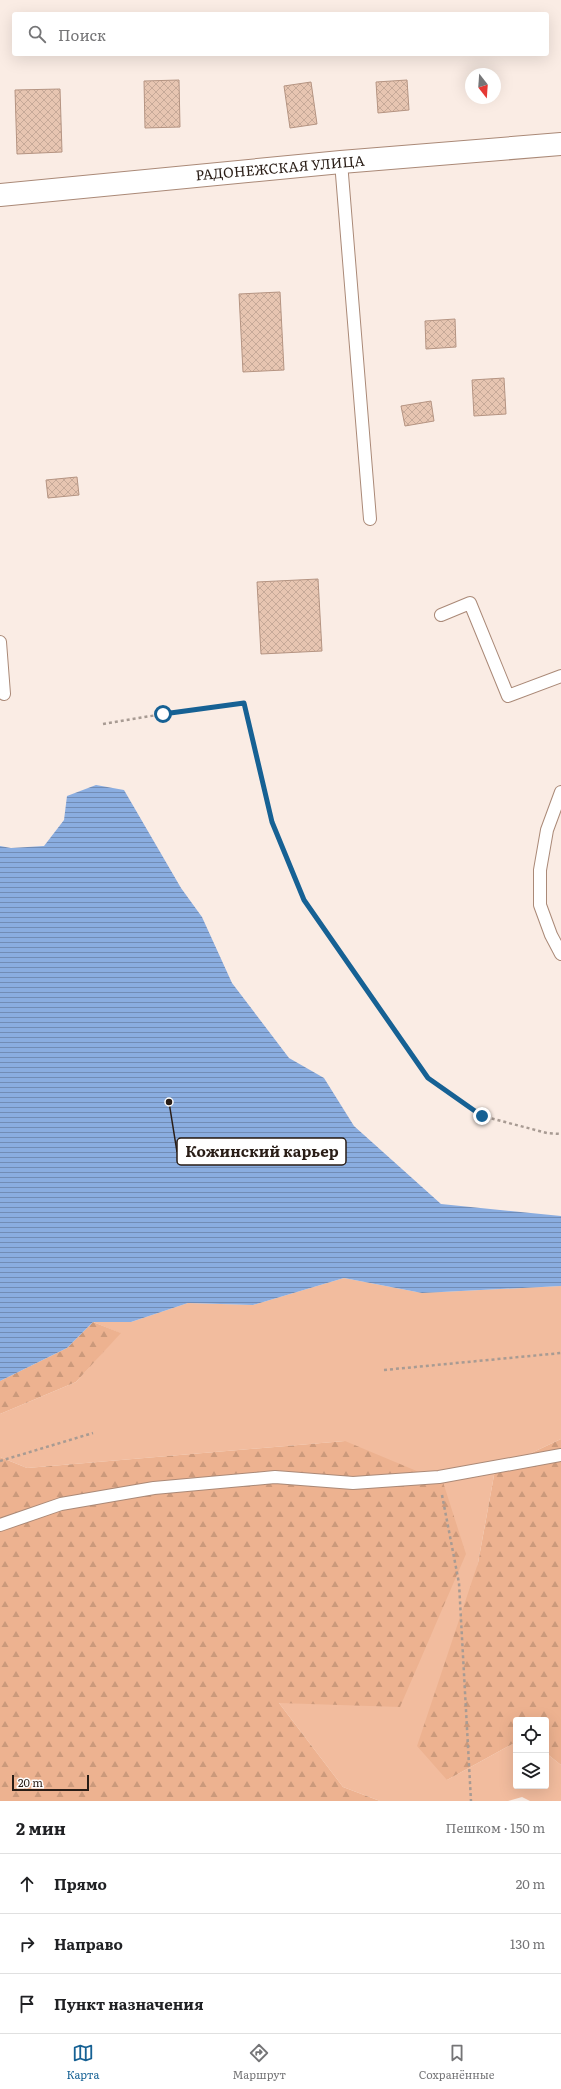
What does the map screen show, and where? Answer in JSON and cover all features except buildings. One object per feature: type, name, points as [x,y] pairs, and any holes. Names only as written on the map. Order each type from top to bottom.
[{"type":"street","name":"РАДОНЕЖСКАЯ УЛИЦА","points":[[0,195],[341,162],[561,144]]},
{"type":"lane","points":[[341,162],[370,519]]},
{"type":"lane","points":[[441,615],[470,603],[508,696],[561,676]]},
{"type":"lane","points":[[0,642],[4,694]]},
{"type":"lane","points":[[561,792],[547,830],[540,870],[540,905],[551,935],[561,954]]},
{"type":"lane","points":[[0,1525],[61,1504],[154,1488],[275,1477],[353,1483],[439,1477],[561,1455]]},
{"type":"path","points":[[103,724],[244,703],[272,822],[304,900],[428,1078],[482,1116],[547,1133],[561,1134]]},
{"type":"path","points":[[384,1370],[561,1353]]},
{"type":"path","points":[[0,1461],[93,1433]]},
{"type":"path","points":[[439,1477],[459,1583],[471,1801]]},
{"type":"shaded area","points":[[344,1278],[422,1293],[561,1286],[561,1439],[495,1470],[478,1563],[447,1780],[513,1744],[513,1789],[549,1789],[549,1755],[561,1765],[561,1801],[530,1801],[522,1797],[508,1801],[380,1801],[343,1787],[279,1703],[345,1441],[27,1468],[0,1457],[0,1414],[76,1382],[120,1333],[93,1322],[131,1322],[188,1303],[253,1305]]},
{"type":"green space","points":[[93,1322],[121,1333],[76,1382],[0,1414],[0,1381],[67,1348]]},
{"type":"green space","points":[[561,1439],[561,1765],[549,1755],[549,1717],[513,1717],[513,1744],[447,1780],[417,1746],[478,1563],[495,1470]]},
{"type":"green space","points":[[345,1441],[443,1482],[466,1554],[400,1707],[279,1703],[343,1787],[380,1801],[0,1801],[0,1457],[27,1468]]},
{"type":"water","points":[[96,785],[124,790],[181,888],[202,917],[232,983],[289,1058],[324,1078],[354,1126],[441,1204],[561,1216],[561,1286],[422,1293],[344,1278],[253,1305],[188,1303],[131,1322],[93,1322],[67,1348],[0,1381],[0,846],[11,848],[44,846],[64,820],[67,796]]},
{"type":"place","name":"Кожинский карьер","points":[[169,1102]]},
{"type":"route","points":[[163,714],[244,703],[272,822],[304,900],[428,1078],[482,1116]]}]
